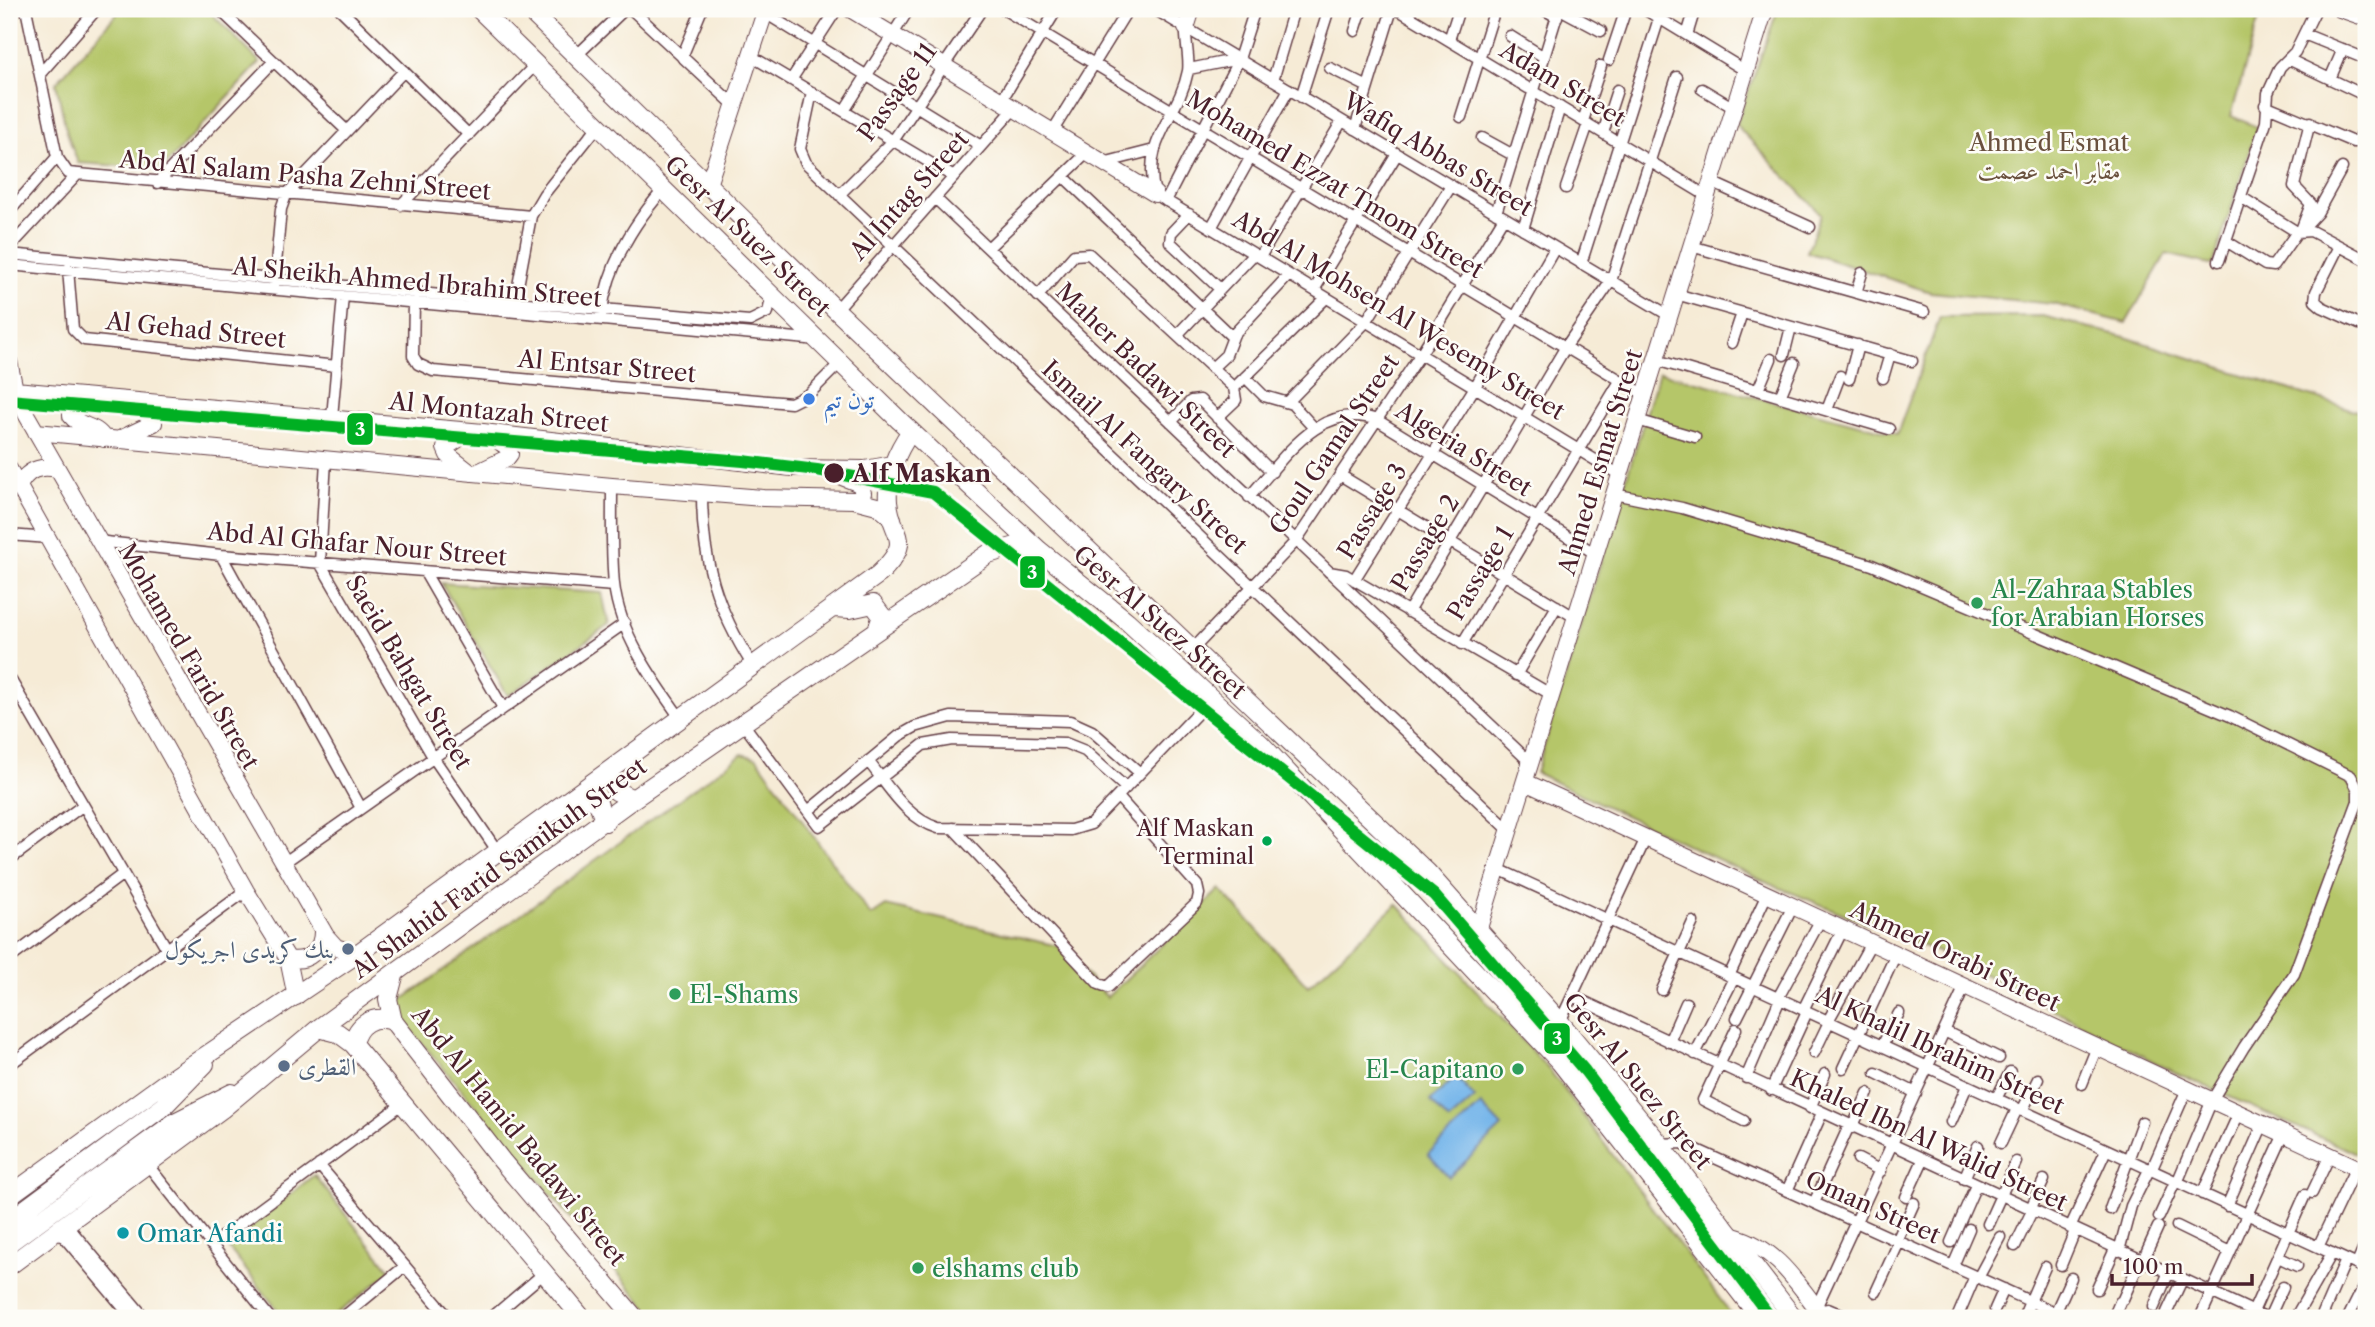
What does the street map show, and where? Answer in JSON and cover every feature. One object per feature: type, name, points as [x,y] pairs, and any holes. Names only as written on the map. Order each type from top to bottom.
[{"type":"main road","name":"Gesr Al Suez Street","points":[[479,9],[821,340],[911,431],[1039,550],[1127,621],[1212,698],[1369,855],[1560,1062],[1755,1312]]},
{"type":"main road","name":"Gesr Al Suez Street","points":[[528,9],[836,310],[1427,872],[1560,1022],[1733,1236],[1794,1318]]},
{"type":"main road","name":"Al Shahid Farid Samikuh Street","points":[[9,1194],[215,1050],[296,997],[579,795],[872,580],[895,556],[899,537],[888,501],[893,464],[911,431]]},
{"type":"main road","name":"Al Shahid Farid Samikuh Street","points":[[9,1266],[147,1164],[319,1028],[394,976],[633,799],[878,627],[994,551],[1016,547],[1039,550]]},
{"type":"main road","points":[[834,607],[850,609],[873,604],[883,616],[878,627]]},
{"type":"main road","points":[[609,773],[617,791],[633,799]]},
{"type":"main road","points":[[579,795],[598,803],[605,822]]},
{"type":"main road","name":"Abd Al Hamid Badawi Street","points":[[394,976],[388,999],[393,1021],[502,1161],[635,1318]]},
{"type":"main road","points":[[353,1044],[359,1029],[367,1022],[382,1018],[393,1021]]},
{"type":"main road","points":[[319,1028],[338,1033],[353,1044],[401,1105],[582,1318]]},
{"type":"main road","points":[[9,1221],[164,1106],[215,1050]]},
{"type":"main road","points":[[9,1244],[175,1122],[197,1108],[244,1089]]},
{"type":"main road","points":[[1755,1312],[1772,1287]]},
{"type":"street","points":[[9,248],[76,176],[62,168],[57,157],[26,9]]},
{"type":"street","points":[[40,74],[97,9]]},
{"type":"street","points":[[340,9],[469,135]]},
{"type":"street","points":[[576,57],[625,9]]},
{"type":"street","points":[[631,9],[734,106]]},
{"type":"street","points":[[682,57],[702,9]]},
{"type":"street","points":[[792,80],[837,9]]},
{"type":"street","name":"Abd Al Mohsen Al Wesemy Street","points":[[849,9],[1620,475]]},
{"type":"street","points":[[844,111],[909,9]]},
{"type":"street","name":"Passage 11","points":[[839,195],[893,141],[982,9]]},
{"type":"street","name":"Mohamed Ezzat Tmom Street","points":[[1003,9],[1645,395]]},
{"type":"street","name":"Al Intag Street","points":[[836,310],[981,146],[1008,105],[1042,33],[1057,9]]},
{"type":"street","points":[[1052,132],[1128,9]]},
{"type":"street","name":"Wafiq Abbas Street","points":[[1154,9],[1670,316]]},
{"type":"street","points":[[1161,197],[1151,165],[1154,150],[1189,69],[1186,28],[1192,9]]},
{"type":"street","points":[[1161,197],[1203,130],[1239,60],[1255,9]]},
{"type":"street","points":[[1273,80],[1294,9]]},
{"type":"street","points":[[1301,97],[1329,9]]},
{"type":"street","points":[[1355,31],[1362,9]]},
{"type":"street","points":[[1356,129],[1395,9]]},
{"type":"street","name":"Adam Street","points":[[1395,9],[1650,161],[1709,189],[1810,227]]},
{"type":"street","points":[[1420,22],[1424,9]]},
{"type":"street","points":[[1449,40],[1459,9]]},
{"type":"street","points":[[1461,117],[1495,9]]},
{"type":"street","points":[[1543,9],[1558,11],[1601,31]]},
{"type":"street","points":[[1566,188],[1605,63],[1626,9]]},
{"type":"street","points":[[1644,9],[1661,13],[1686,35],[1746,71]]},
{"type":"street","points":[[1686,35],[1695,9]]},
{"type":"street","name":"Ahmed Esmat Street","points":[[1479,928],[1765,9]]},
{"type":"street","points":[[2219,261],[2266,122],[2265,105],[2280,67],[2295,52],[2316,9]]},
{"type":"street","points":[[2340,9],[2366,18]]},
{"type":"street","points":[[224,11],[346,130]]},
{"type":"street","points":[[708,185],[765,11],[981,146]]},
{"type":"street","name":"Goul Gamal Street","points":[[1194,648],[1296,541],[1420,355],[1462,286],[1500,215],[1513,155],[1558,11]]},
{"type":"street","points":[[1581,264],[1661,13]]},
{"type":"street","points":[[2304,34],[2366,59]]},
{"type":"street","points":[[1510,36],[1544,57]]},
{"type":"street","points":[[2330,79],[2343,49]]},
{"type":"street","points":[[751,56],[954,177]]},
{"type":"street","points":[[2288,59],[2366,96]]},
{"type":"street","points":[[1189,69],[1239,60]]},
{"type":"street","points":[[156,183],[274,61]]},
{"type":"street","points":[[401,205],[536,64]]},
{"type":"street","points":[[1330,68],[1368,87]]},
{"type":"street","points":[[274,284],[281,209],[286,195],[404,71]]},
{"type":"street","name":"Passage 2","points":[[1408,612],[1565,348],[1611,281],[1676,77]]},
{"type":"street","points":[[1211,228],[1289,89]]},
{"type":"street","points":[[1702,89],[1734,108]]},
{"type":"street","points":[[1603,133],[1617,90]]},
{"type":"street","name":"Ismail Al Fangary Street","points":[[812,92],[801,154],[839,195],[1510,831]]},
{"type":"street","points":[[2265,105],[2362,144],[2366,121]]},
{"type":"street","points":[[1523,229],[1560,107]]},
{"type":"street","points":[[1177,335],[1220,289],[1257,255],[1342,121]]},
{"type":"street","points":[[2299,231],[2311,204],[2294,186],[2310,122]]},
{"type":"street","points":[[515,302],[531,216],[599,125]]},
{"type":"street","points":[[1482,138],[1513,155]]},
{"type":"street","points":[[1103,163],[1154,150]]},
{"type":"street","points":[[988,248],[1087,153]]},
{"type":"street","points":[[1314,290],[1397,154]]},
{"type":"street","points":[[9,212],[57,157]]},
{"type":"street","points":[[2226,241],[2265,265],[2273,266],[2299,231],[2317,214],[2342,168]]},
{"type":"street","name":"Abd Al Salam Pasha Zehni Street","points":[[76,176],[531,216]]},
{"type":"street","points":[[1063,176],[1232,337]]},
{"type":"street","points":[[1287,402],[1366,321],[1451,186]]},
{"type":"street","points":[[601,315],[610,276],[624,243],[664,189]]},
{"type":"street","points":[[2241,197],[2299,231],[2311,230],[2366,260]]},
{"type":"street","name":"Maher Badawi Street","points":[[935,198],[1531,763]]},
{"type":"street","points":[[1189,214],[1171,233],[1170,242],[1220,289]]},
{"type":"street","points":[[2339,246],[2316,292],[2315,301],[2322,307],[2366,327]]},
{"type":"street","points":[[1691,247],[1924,312]]},
{"type":"street","name":"Passage 3","points":[[1354,580],[1475,387],[1555,248]]},
{"type":"street","points":[[1038,296],[1074,255],[1085,253],[1234,388],[1236,400],[1217,418]]},
{"type":"street","name":"Al Sheikh Ahmed Ibrahim Street","points":[[9,254],[274,284],[343,296],[601,315],[755,321]]},
{"type":"street","name":"Al Sheikh Ahmed Ibrahim Street","points":[[9,265],[515,302],[761,335],[821,340]]},
{"type":"street","name":"Al Gehad Street","points":[[68,269],[74,329],[84,340],[337,366]]},
{"type":"street","points":[[1856,293],[1862,273]]},
{"type":"street","points":[[1212,368],[1226,355],[1232,337],[1289,275]]},
{"type":"street","points":[[1676,294],[1912,361]]},
{"type":"street","points":[[761,335],[762,328],[755,321],[770,309],[772,295]]},
{"type":"street","points":[[332,417],[343,296]]},
{"type":"street","points":[[1234,388],[1326,298]]},
{"type":"street","name":"Al Entsar Street","points":[[414,302],[413,356],[418,364],[433,371],[791,403],[809,394],[841,362]]},
{"type":"street","points":[[1732,343],[1742,313]]},
{"type":"street","points":[[1784,355],[1791,327]]},
{"type":"street","points":[[1827,410],[1858,345]]},
{"type":"street","points":[[1883,378],[1890,355]]},
{"type":"street","points":[[1758,390],[1771,359]]},
{"type":"street","points":[[1656,360],[1889,429]]},
{"type":"street","name":"Mohamed Farid Street","points":[[9,361],[15,390],[36,432],[282,864],[322,929],[337,947],[356,954]]},
{"type":"street","points":[[1780,397],[1794,363]]},
{"type":"street","points":[[1245,377],[1264,396],[1287,402],[1314,428]]},
{"type":"street","name":"Passage 1","points":[[1462,643],[1620,381]]},
{"type":"street","name":"Al Montazah Street","points":[[15,390],[477,431],[820,469],[865,469],[893,464]]},
{"type":"street","points":[[83,396],[71,405],[71,416],[76,422],[96,429],[111,440]]},
{"type":"street","points":[[111,440],[154,423],[151,415],[127,400]]},
{"type":"street","points":[[1171,422],[1195,400],[1272,472]]},
{"type":"street","name":"Algeria Street","points":[[1249,497],[1314,428],[1334,417],[1348,414],[1377,420],[1596,554]]},
{"type":"street","points":[[1637,420],[1695,437]]},
{"type":"street","points":[[477,431],[507,447],[510,453],[507,458],[474,473],[448,455],[445,448],[477,431]]},
{"type":"street","points":[[36,432],[611,486],[858,501],[877,506],[893,519]]},
{"type":"street","name":"Saeid Bahgat Street","points":[[326,460],[320,563],[433,757],[498,852]]},
{"type":"street","points":[[9,469],[246,891],[288,959],[296,997]]},
{"type":"street","points":[[19,486],[27,474],[35,469],[57,469]]},
{"type":"street","points":[[820,469],[860,484],[863,493],[858,501]]},
{"type":"street","points":[[1340,475],[1576,618]]},
{"type":"street","points":[[611,486],[614,586],[625,623],[647,671],[681,719]]},
{"type":"street","points":[[702,493],[702,529],[717,600],[732,633],[752,666]]},
{"type":"street","points":[[1614,494],[1682,508],[1872,565],[2230,716],[2351,776],[2358,790],[2358,801],[2294,974],[2212,1100],[2159,1222],[2113,1318]]},
{"type":"street","points":[[9,536],[49,538]]},
{"type":"street","name":"Abd Al Ghafar Nour Street","points":[[97,541],[221,555],[614,586]]},
{"type":"street","points":[[221,555],[361,808]]},
{"type":"street","points":[[424,571],[503,708]]},
{"type":"street","name":"Maher Badawi Street","points":[[1329,572],[1354,580],[1552,695]]},
{"type":"street","points":[[1516,675],[1557,607]]},
{"type":"street","points":[[282,864],[625,623]]},
{"type":"street","points":[[9,677],[167,949]]},
{"type":"street","points":[[869,761],[913,816],[938,828],[1071,830],[1091,824],[1212,698]]},
{"type":"street","points":[[808,811],[899,736],[933,720],[951,717],[1057,720],[1082,725],[1140,773]]},
{"type":"street","points":[[742,722],[819,826],[923,746],[937,741],[1055,742],[1084,751],[1197,885],[1197,903],[1108,988],[1099,984],[953,828]]},
{"type":"street","name":"Ahmed Orabi Street","points":[[1525,782],[2361,1169]]},
{"type":"street","points":[[10,857],[82,806]]},
{"type":"street","points":[[1560,1022],[1646,838]]},
{"type":"street","name":"Al Khalil Ibrahim Street","points":[[1498,869],[2356,1264]]},
{"type":"street","points":[[9,958],[123,874]]},
{"type":"street","points":[[9,1065],[246,891]]},
{"type":"street","points":[[1695,1054],[1732,977],[1767,894]]},
{"type":"street","points":[[1744,1121],[1703,1102],[1736,1024],[1793,906]]},
{"type":"street","points":[[1746,1078],[1779,999],[1821,919]]},
{"type":"street","points":[[1662,990],[1693,922]]},
{"type":"street","points":[[288,959],[303,960],[312,955],[321,944],[322,929]]},
{"type":"street","points":[[1771,1090],[1843,929]]},
{"type":"street","points":[[1814,1053],[1871,943]]},
{"type":"street","points":[[1843,1069],[1896,954]]},
{"type":"street","points":[[1819,1312],[1856,1223],[1965,986]]},
{"type":"street","name":"Khaled Ibn Al Walid Street","points":[[1574,997],[2072,1230],[2268,1318]]},
{"type":"street","points":[[1669,1042],[1686,1003]]},
{"type":"street","points":[[1882,1046],[1899,1013]]},
{"type":"street","points":[[1944,1031],[1999,1058]]},
{"type":"street","points":[[2082,1084],[2097,1047]]},
{"type":"street","points":[[1996,1099],[2010,1072]]},
{"type":"street","points":[[1876,1073],[1916,1093]]},
{"type":"street","points":[[1810,1108],[1825,1074]]},
{"type":"street","points":[[2001,1143],[2038,1079]]},
{"type":"street","points":[[1951,1122],[1967,1086]]},
{"type":"street","points":[[2097,1289],[2117,1250],[2131,1206],[2188,1089]]},
{"type":"street","points":[[1814,1203],[1868,1093]]},
{"type":"street","points":[[211,1245],[401,1105]]},
{"type":"street","points":[[2202,1194],[2239,1113]]},
{"type":"street","points":[[1787,1191],[1822,1114]]},
{"type":"street","points":[[2110,1209],[2126,1159],[2142,1122]]},
{"type":"street","points":[[2227,1206],[2263,1124]]},
{"type":"street","points":[[2200,1318],[2284,1134]]},
{"type":"street","name":"Oman Street","points":[[1660,1144],[1682,1143],[2030,1301],[2055,1316],[2067,1318]]},
{"type":"street","points":[[1964,1179],[1978,1146]]},
{"type":"street","points":[[2060,1265],[2106,1150]]},
{"type":"street","points":[[2253,1312],[2288,1233],[2330,1155]]},
{"type":"street","points":[[1858,1159],[1881,1171]]},
{"type":"street","points":[[1875,1292],[1898,1242],[1923,1160]]},
{"type":"street","points":[[1988,1224],[2016,1162]]},
{"type":"street","points":[[147,1164],[270,1318]]},
{"type":"street","points":[[319,1165],[449,1318]]},
{"type":"street","points":[[2318,1247],[2361,1169]]},
{"type":"street","points":[[2015,1246],[2044,1180]]},
{"type":"street","points":[[1951,1241],[1976,1185]]},
{"type":"street","points":[[2177,1226],[2230,1252]]},
{"type":"street","points":[[62,1227],[132,1318]]},
{"type":"street","points":[[62,1227],[145,1318]]},
{"type":"street","points":[[1953,1266],[1969,1229]]},
{"type":"street","points":[[1733,1236],[1760,1246],[1779,1259],[1819,1312]]},
{"type":"street","points":[[1957,1318],[1976,1277],[2000,1237]]},
{"type":"street","points":[[2321,1318],[2356,1264],[2366,1243]]},
{"type":"street","points":[[2295,1318],[2332,1253]]},
{"type":"street","points":[[2278,1257],[2319,1277]]},
{"type":"street","points":[[342,1318],[405,1266]]},
{"type":"street","points":[[2023,1318],[2045,1267]]},
{"type":"street","points":[[491,1318],[543,1273]]},
{"type":"street","points":[[2152,1313],[2168,1274]]},
{"type":"street","points":[[2055,1316],[2071,1278]]},
{"type":"street","points":[[2167,1312],[2182,1280]]},
{"type":"street","points":[[2348,1318],[2366,1282]]},
{"type":"street","points":[[2268,1318],[2283,1287]]},
{"type":"street","points":[[1994,1309],[2004,1289]]},
{"type":"street","points":[[1819,1312],[1828,1309],[1849,1318]]},
{"type":"green space","points":[[121,9],[207,9],[260,62],[162,169],[78,163],[67,133],[56,83]]},
{"type":"green space","name":"Ahmed Esmat مقابر احمد عصمت","points":[[1778,9],[2245,9],[2260,14],[2231,116],[2257,127],[2213,265],[2166,254],[2126,323],[2053,304],[1930,292],[1807,252],[1821,214],[1736,125]]},
{"type":"green space","name":"Al-Zahraa Stables for Arabian Horses","points":[[2043,316],[2125,337],[2366,414],[2366,1158],[2174,1072],[1953,958],[1770,884],[1536,773],[1659,372],[1897,434],[1940,317]]},
{"type":"green space","points":[[441,583],[602,593],[609,625],[508,696]]},
{"type":"green space","points":[[742,754],[757,758],[871,916],[886,906],[1058,946],[1107,997],[1220,889],[1308,986],[1397,904],[1551,1072],[1734,1318],[656,1318],[397,1014],[398,1003]]},
{"type":"green space","points":[[314,1175],[391,1271],[332,1318],[284,1318],[227,1246]]},
{"type":"water","points":[[1456,1077],[1475,1098],[1449,1121],[1430,1101]]},
{"type":"water","points":[[1481,1105],[1502,1127],[1449,1177],[1428,1154]]},
{"type":"metro line","name":"3","points":[[9,400],[743,461],[817,470],[933,492],[1434,895],[1585,1071],[1771,1318]]},
{"type":"place","name":"تون تيم","points":[[809,399]]},
{"type":"place","name":"Alf Maskan","points":[[834,473]]},
{"type":"place","name":"Al-Zahraa Stables for Arabian Horses","points":[[1977,603]]},
{"type":"place","name":"Alf Maskan Terminal","points":[[1267,841]]},
{"type":"place","name":"بنك كريدى اجريكول","points":[[348,949]]},
{"type":"place","name":"El-Shams","points":[[675,994]]},
{"type":"place","name":"القطرى","points":[[284,1066]]},
{"type":"place","name":"El-Capitano","points":[[1518,1069]]},
{"type":"place","name":"Omar Afandi","points":[[123,1233]]},
{"type":"place","name":"elshams club","points":[[918,1268]]}]
